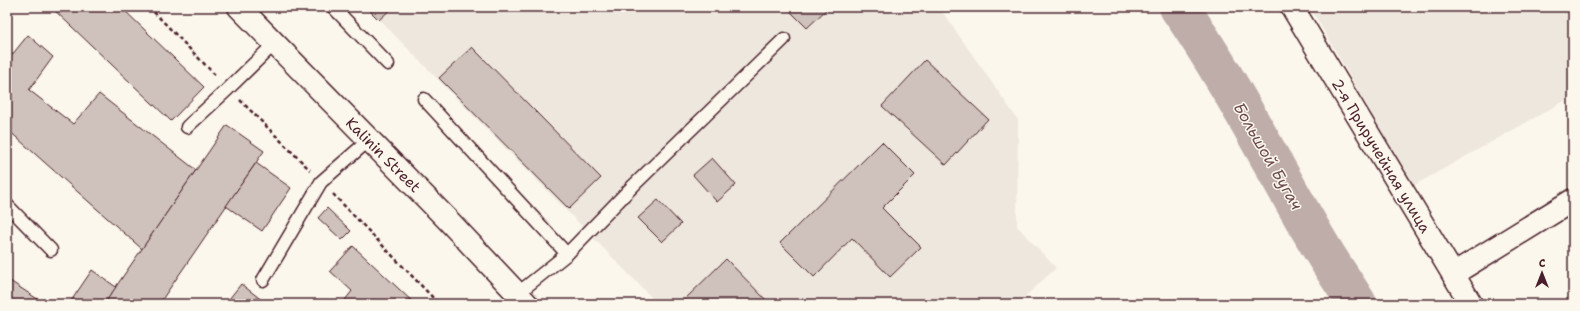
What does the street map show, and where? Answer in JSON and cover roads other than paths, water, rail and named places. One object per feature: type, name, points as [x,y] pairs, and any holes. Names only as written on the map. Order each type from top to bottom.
[{"type":"street","name":"Kalinin Street","points":[[239,7],[522,299]]},
{"type":"street","name":"2-я Приручейная улица","points":[[1292,7],[1471,304]]},
{"type":"street","points":[[1453,274],[1573,200]]},
{"type":"lane","points":[[333,7],[388,64]]},
{"type":"lane","points":[[522,299],[634,185],[784,39]]},
{"type":"lane","points":[[187,127],[274,44]]},
{"type":"lane","points":[[424,99],[566,254]]},
{"type":"lane","points":[[263,280],[321,182],[368,140]]},
{"type":"lane","points":[[7,206],[52,250]]},
{"type":"waterway","name":"Большой Бугач","points":[[1179,7],[1215,62],[1317,241],[1357,304]]}]
